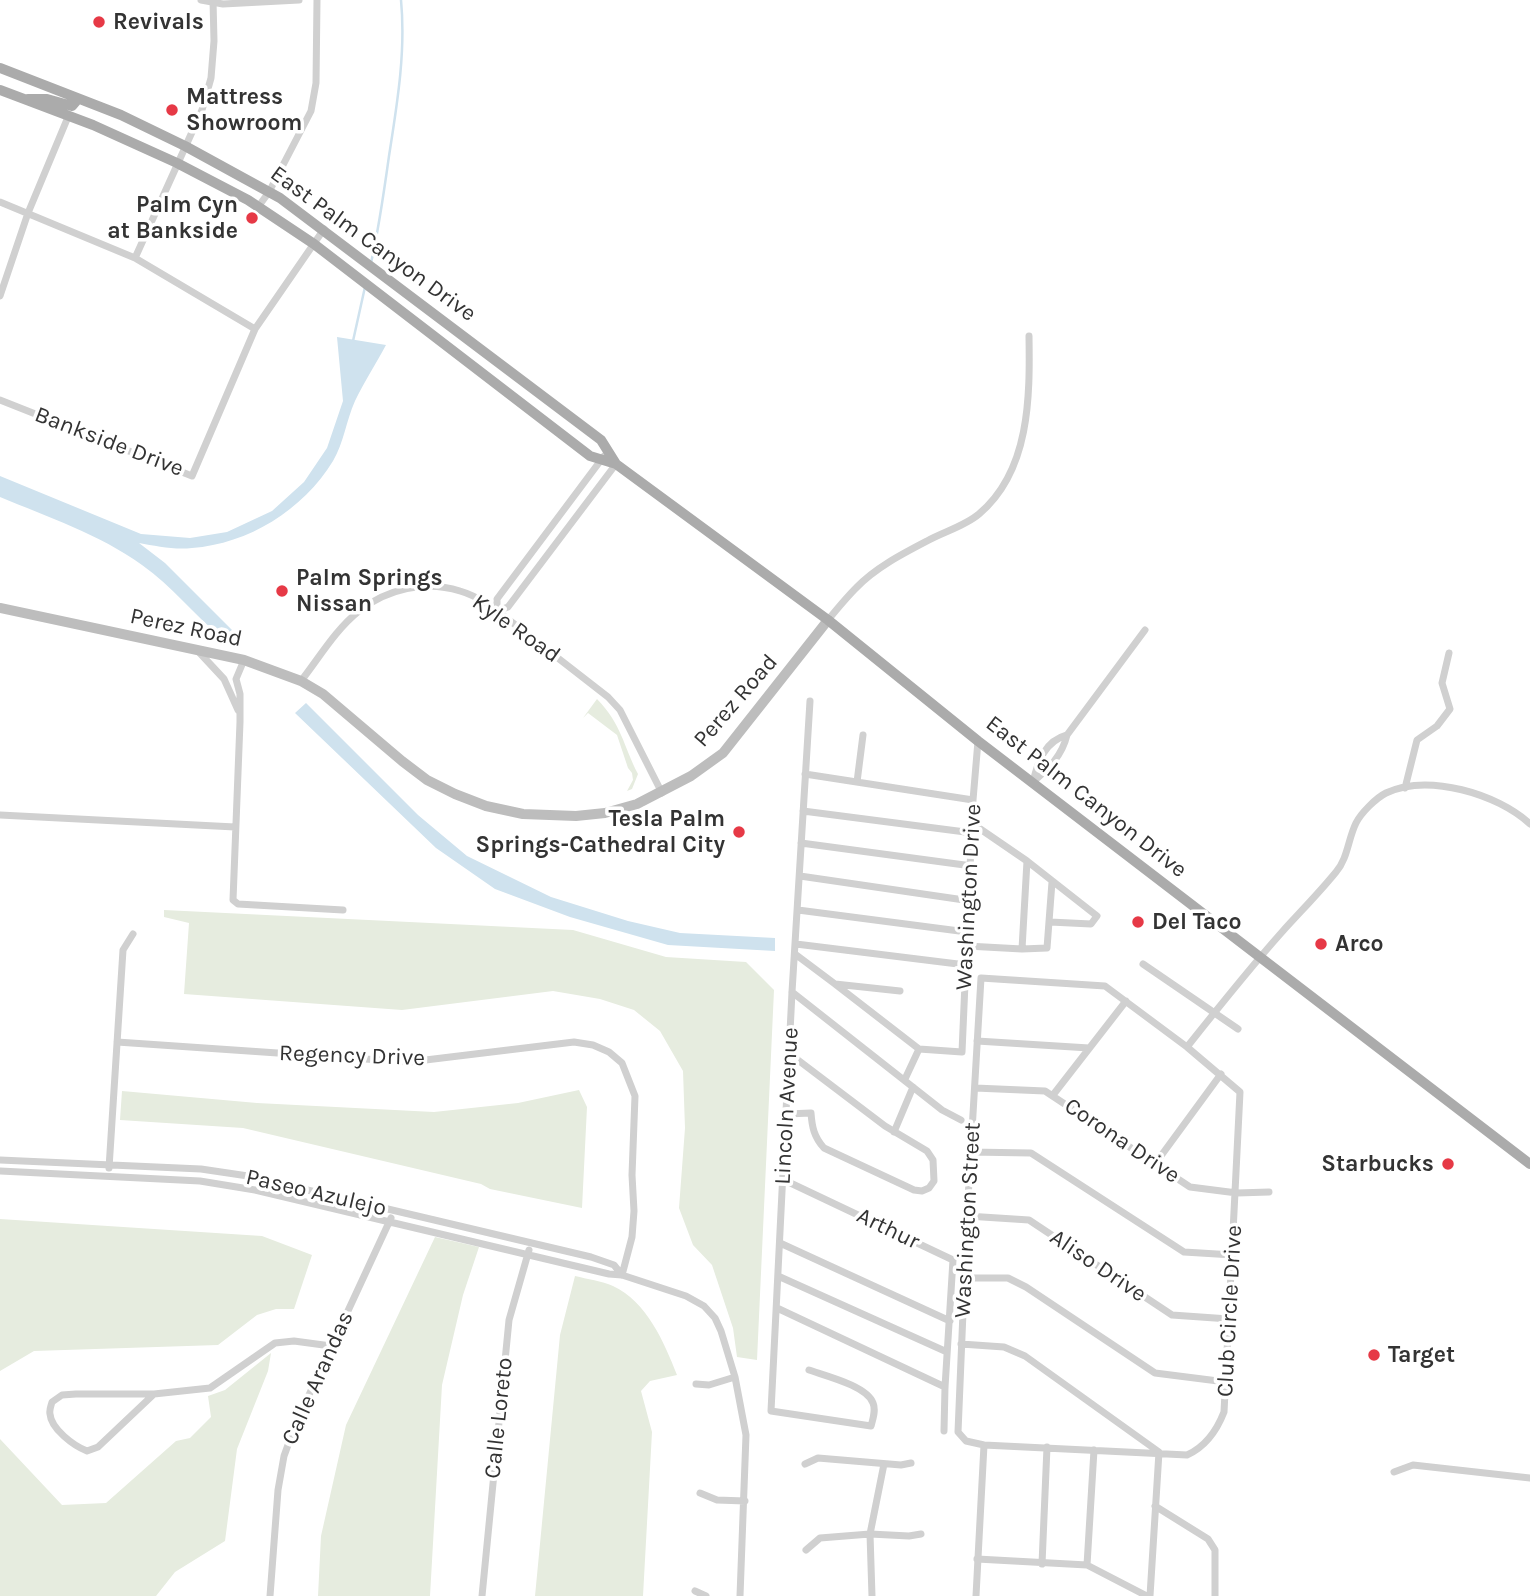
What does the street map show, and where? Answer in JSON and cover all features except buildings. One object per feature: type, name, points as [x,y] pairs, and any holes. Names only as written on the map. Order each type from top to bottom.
[{"type":"main road","name":"East Palm Canyon Drive","points":[[0,68],[121,115],[269,192],[324,229],[592,433],[608,450],[616,464]]},
{"type":"main road","name":"East Palm Canyon Drive","points":[[0,90],[177,163],[258,207],[314,244],[590,456],[616,464],[828,620],[978,741],[1529,1160]]},
{"type":"main road","points":[[26,100],[47,99],[72,106],[78,99]]},
{"type":"main road","name":"Perez Road","points":[[0,608],[244,660],[302,681],[344,709],[427,780],[486,807],[523,814],[576,816],[605,813],[637,804],[691,776],[723,753],[828,620]]},
{"type":"street","points":[[201,0],[299,0]]},
{"type":"street","points":[[258,207],[269,192],[311,111],[316,83],[317,0]]},
{"type":"street","points":[[135,258],[202,110],[211,78],[213,2]]},
{"type":"street","points":[[0,296],[28,213],[68,117]]},
{"type":"street","points":[[0,202],[135,258],[255,329]]},
{"type":"street","name":"Bankside Drive","points":[[0,400],[192,476],[255,329],[324,229]]},
{"type":"street","name":"Perez Road","points":[[828,620],[856,587],[875,571],[926,541],[977,516],[999,494],[1013,468],[1025,428],[1030,383],[1029,336]]},
{"type":"street","points":[[608,450],[497,599],[497,611],[508,607],[616,464]]},
{"type":"street","name":"Kyle Road","points":[[302,681],[342,628],[359,611],[401,588],[429,587],[460,591],[497,611],[620,710],[662,793]]},
{"type":"street","points":[[1033,782],[1050,768],[1063,750],[1067,734],[1145,630]]},
{"type":"street","points":[[197,649],[212,669],[219,672],[224,679],[240,714]]},
{"type":"street","points":[[1405,788],[1417,740],[1437,726],[1450,709],[1442,682],[1449,653]]},
{"type":"street","points":[[244,660],[236,679],[240,694],[240,714],[234,902],[344,910]]},
{"type":"street","name":"Lincoln Avenue","points":[[809,1370],[852,1385],[866,1395],[873,1403],[874,1416],[871,1426],[771,1411],[810,701]]},
{"type":"street","points":[[1033,782],[1038,760],[1054,740],[1067,734]]},
{"type":"street","points":[[857,782],[863,735]]},
{"type":"street","name":"Washington Drive","points":[[919,1049],[962,1052],[978,741]]},
{"type":"street","points":[[805,774],[974,800]]},
{"type":"street","points":[[1187,1047],[1260,957],[1338,871],[1350,845],[1356,823],[1385,793],[1415,785],[1459,789],[1493,799],[1519,814],[1530,824]]},
{"type":"street","points":[[803,811],[973,829],[1027,861],[1097,916],[1091,924],[1049,922]]},
{"type":"street","points":[[0,815],[235,827]]},
{"type":"street","points":[[801,843],[972,866]]},
{"type":"street","points":[[1022,949],[1027,861]]},
{"type":"street","points":[[800,876],[971,901]]},
{"type":"street","points":[[967,946],[1047,948],[1052,882]]},
{"type":"street","points":[[798,910],[967,932]]},
{"type":"street","points":[[109,1176],[123,950],[133,934]]},
{"type":"street","points":[[796,944],[966,965]]},
{"type":"street","points":[[795,954],[919,1049],[905,1079]]},
{"type":"street","points":[[1143,964],[1238,1029]]},
{"type":"street","name":"Club Circle Drive","points":[[981,978],[1105,986],[1187,1047],[1240,1092],[1226,1382],[1224,1412],[1219,1425],[1198,1450],[1187,1455],[984,1445]]},
{"type":"street","name":"Washington Street","points":[[981,978],[970,1152],[958,1432],[966,1441],[984,1445]]},
{"type":"street","points":[[835,984],[900,990]]},
{"type":"street","points":[[792,992],[942,1110],[961,1120]]},
{"type":"street","points":[[1053,1095],[1126,1001]]},
{"type":"street","points":[[977,1041],[1089,1048]]},
{"type":"street","name":"Regency Drive","points":[[117,1042],[410,1062],[574,1042],[593,1045],[609,1052],[622,1063],[635,1096],[632,1175],[634,1211],[632,1237],[622,1275]]},
{"type":"street","points":[[787,1114],[811,1113],[816,1140],[824,1147],[914,1190],[929,1188],[934,1181],[933,1160],[927,1151],[894,1132],[790,1054]]},
{"type":"street","points":[[1155,1164],[1221,1074]]},
{"type":"street","points":[[894,1132],[913,1087]]},
{"type":"street","name":"Corona Drive","points":[[975,1088],[1045,1091],[1190,1186],[1237,1193],[1269,1192]]},
{"type":"street","points":[[970,1152],[1031,1153],[1184,1252],[1233,1255]]},
{"type":"street","name":"Paseo Azulejo","points":[[0,1160],[201,1169],[248,1176],[591,1257],[614,1265],[622,1275]]},
{"type":"street","name":"Paseo Azulejo","points":[[0,1171],[230,1185],[622,1275],[686,1296],[704,1306],[715,1318],[721,1331],[734,1377]]},
{"type":"street","name":"Arthur","points":[[782,1179],[953,1260],[944,1387],[944,1431]]},
{"type":"street","name":"Calle Arandas","points":[[270,1596],[278,1490],[284,1456],[331,1346],[395,1211]]},
{"type":"street","name":"Aliso Drive","points":[[967,1216],[1028,1220],[1172,1315],[1229,1319]]},
{"type":"street","name":"Calle Loreto","points":[[482,1596],[509,1320],[531,1243]]},
{"type":"street","points":[[780,1243],[950,1321]]},
{"type":"street","points":[[778,1276],[947,1352]]},
{"type":"street","points":[[965,1278],[1008,1279],[1026,1287],[1155,1373],[1226,1382]]},
{"type":"street","points":[[777,1308],[944,1387]]},
{"type":"street","points":[[153,1394],[98,1447],[87,1451],[78,1447],[53,1424],[50,1414],[52,1402],[62,1395],[153,1394],[210,1388],[275,1343],[294,1340],[331,1346]]},
{"type":"street","points":[[961,1344],[1004,1347],[1025,1356],[1159,1452],[1149,1596],[1087,1565],[977,1559]]},
{"type":"street","points":[[696,1384],[709,1385],[734,1377],[746,1435],[740,1596]]},
{"type":"street","points":[[976,1596],[984,1445]]},
{"type":"street","points":[[1041,1564],[1047,1447]]},
{"type":"street","points":[[1087,1565],[1094,1450]]},
{"type":"street","points":[[805,1464],[818,1458],[884,1464],[911,1463]]},
{"type":"street","points":[[873,1596],[870,1534],[884,1464]]},
{"type":"street","points":[[1394,1472],[1413,1465],[1530,1478]]},
{"type":"street","points":[[700,1493],[717,1500],[745,1501]]},
{"type":"street","points":[[1155,1506],[1208,1539],[1215,1550],[1215,1596]]},
{"type":"street","points":[[806,1550],[820,1538],[922,1534]]},
{"type":"street","points":[[695,1591],[706,1596]]},
{"type":"shaded area","points":[[597,699],[617,727],[638,774],[632,789],[627,791],[633,780],[632,773],[617,735],[588,713],[583,718]]},
{"type":"shaded area","points":[[164,910],[573,930],[666,957],[746,962],[774,990],[757,1360],[737,1357],[733,1328],[712,1265],[693,1245],[679,1208],[685,1128],[683,1071],[660,1031],[634,1010],[600,999],[553,991],[402,1010],[184,994],[189,923],[164,917]]},
{"type":"shaded area","points":[[579,1090],[587,1107],[582,1208],[490,1189],[481,1184],[243,1128],[120,1120],[122,1091],[257,1103],[434,1112],[518,1103]]},
{"type":"shaded area","points":[[0,1219],[262,1236],[312,1255],[294,1309],[276,1309],[257,1315],[218,1345],[34,1351],[0,1371]]},
{"type":"shaded area","points":[[435,1237],[479,1247],[463,1295],[442,1385],[430,1596],[318,1596],[321,1536],[346,1425]]},
{"type":"shaded area","points":[[575,1276],[613,1286],[636,1302],[653,1324],[677,1375],[650,1381],[641,1391],[652,1432],[643,1596],[535,1596],[560,1335]]},
{"type":"shaded area","points":[[271,1353],[268,1371],[237,1449],[225,1541],[175,1572],[156,1596],[0,1596],[0,1439],[62,1505],[106,1503],[176,1441],[190,1438],[211,1417],[208,1396],[225,1390]]},
{"type":"water","points":[[337,337],[386,345],[355,401],[333,461],[306,495],[272,521],[233,540],[185,548],[139,543],[165,563],[232,630],[222,638],[163,582],[126,554],[73,527],[0,497],[0,476],[141,534],[190,538],[227,532],[272,511],[304,482],[327,448],[343,401]]},
{"type":"water","points":[[306,703],[418,815],[467,856],[551,897],[628,921],[680,933],[775,938],[775,951],[668,945],[570,917],[495,889],[436,848],[295,713]]},
{"type":"waterway","points":[[371,263],[400,78],[401,0]]},
{"type":"waterway","points":[[353,341],[365,287]]},
{"type":"place","name":"Revivals","points":[[99,22]]},
{"type":"place","name":"Mattress Showroom","points":[[172,110]]},
{"type":"place","name":"Palm Cyn at Bankside","points":[[252,218]]},
{"type":"place","name":"Palm Springs Nissan","points":[[282,591]]},
{"type":"place","name":"Tesla Palm Springs-Cathedral City","points":[[739,832]]},
{"type":"place","name":"Del Taco","points":[[1138,922]]},
{"type":"place","name":"Arco","points":[[1321,944]]},
{"type":"place","name":"Starbucks","points":[[1448,1164]]},
{"type":"place","name":"Target","points":[[1374,1355]]}]
